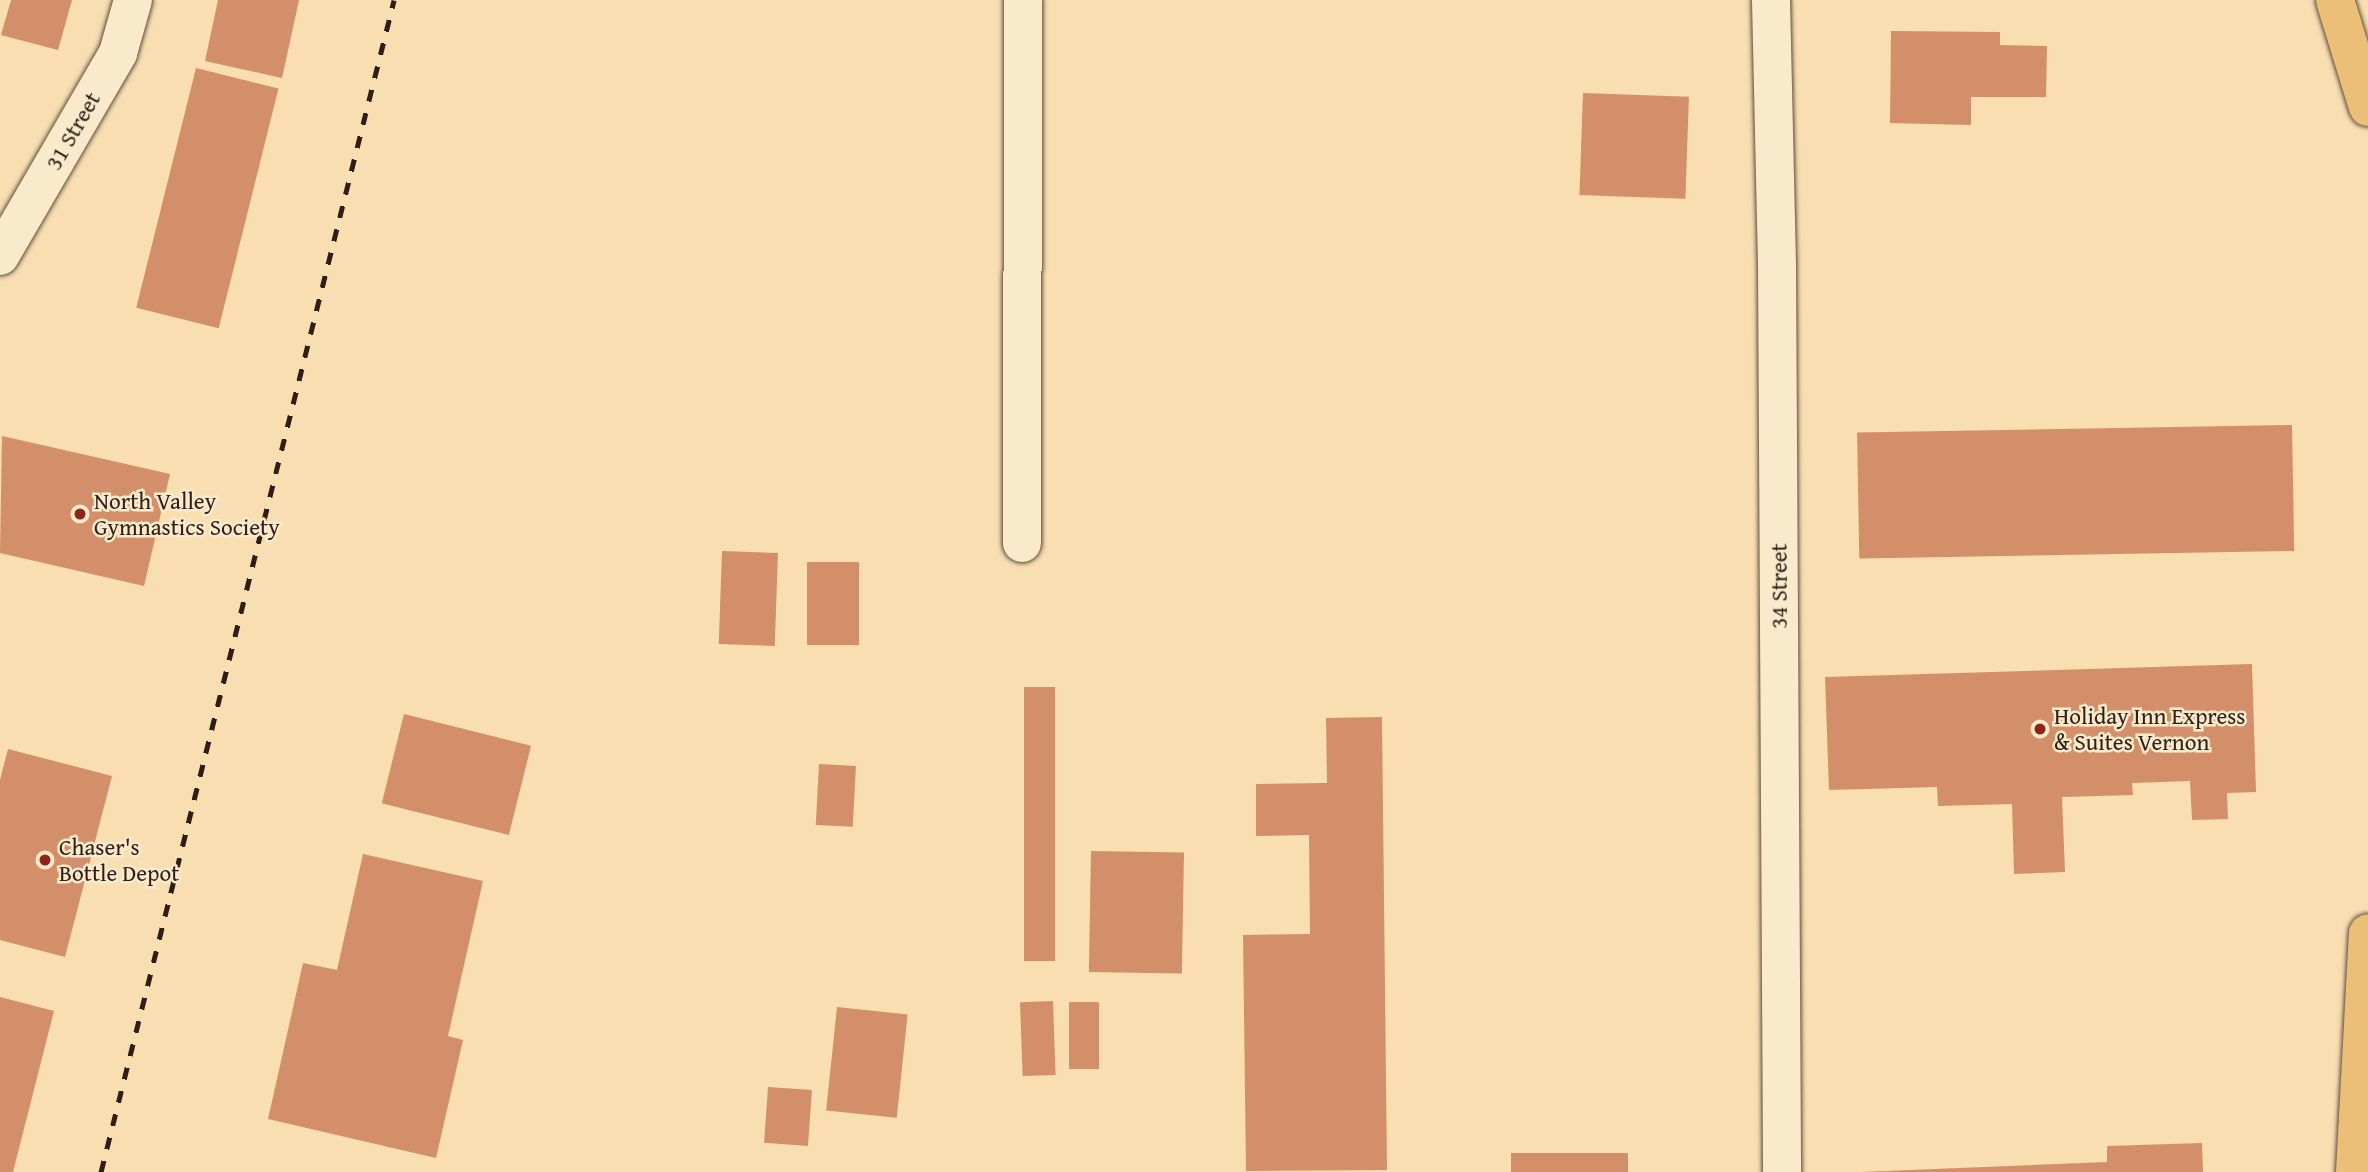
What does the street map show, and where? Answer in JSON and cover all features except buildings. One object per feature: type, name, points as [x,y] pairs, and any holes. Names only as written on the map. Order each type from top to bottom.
[{"type":"highway","points":[[2334,0],[2368,107]]},
{"type":"highway","points":[[2355,1172],[2368,933]]},
{"type":"highway","points":[[2333,1172],[2359,1090]]},
{"type":"street","name":"31 Street","points":[[0,256],[118,53],[133,0]]},
{"type":"street","points":[[1022,543],[1023,0]]},
{"type":"street","name":"34 Street","points":[[1771,0],[1777,279],[1783,1172]]},
{"type":"railway","points":[[101,1172],[394,0]]},
{"type":"place","name":"North Valley Gymnastics Society","points":[[80,514]]},
{"type":"place","name":"Holiday Inn Express & Suites Vernon","points":[[2040,729]]},
{"type":"place","name":"Chaser's Bottle Depot","points":[[45,860]]}]
